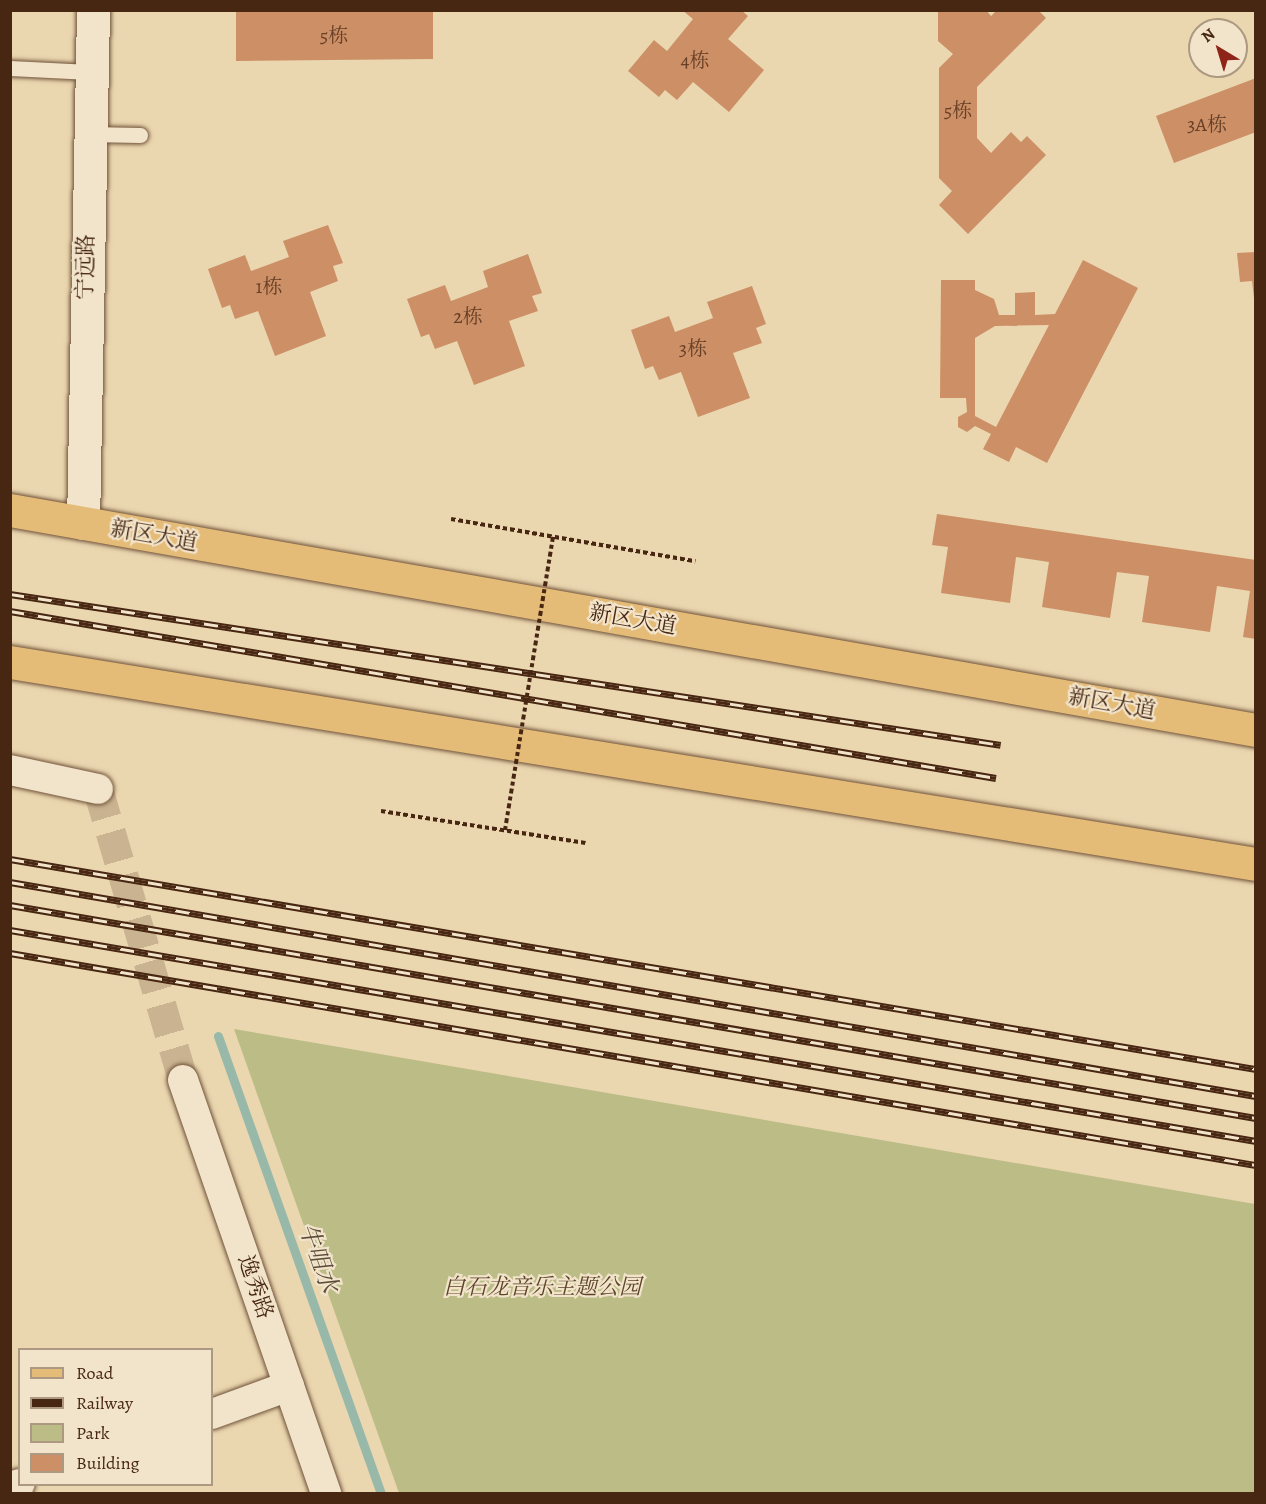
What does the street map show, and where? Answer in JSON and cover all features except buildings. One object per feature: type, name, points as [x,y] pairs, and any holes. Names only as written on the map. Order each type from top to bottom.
[{"type":"main road","name":"新区大道","points":[[10,510],[1256,730]]},
{"type":"main road","points":[[10,662],[1256,864]]},
{"type":"street","name":"宁远路","points":[[83,523],[88,134],[93,10]]},
{"type":"street","points":[[10,770],[98,789]]},
{"type":"street","name":"逸秀路","points":[[183,1080],[326,1494]]},
{"type":"street","points":[[213,1414],[289,1386]]},
{"type":"lane","points":[[10,68],[90,72]]},
{"type":"lane","points":[[88,134],[140,135]]},
{"type":"path","points":[[451,519],[695,561]]},
{"type":"path","points":[[505,830],[553,537]]},
{"type":"path","points":[[381,811],[586,843]]},
{"type":"green space","name":"白石龙音乐主题公园","points":[[234,1029],[1255,1204],[1255,1493],[399,1493]]},
{"type":"waterway","name":"牛咀水","points":[[218,1036],[381,1494]]},
{"type":"tunnel","points":[[98,789],[183,1080]]},
{"type":"railway","points":[[10,594],[1001,745]]},
{"type":"railway","points":[[10,611],[996,778]]},
{"type":"railway","points":[[10,859],[1256,1069]]},
{"type":"railway","points":[[10,882],[1256,1096]]},
{"type":"railway","points":[[10,905],[1256,1118]]},
{"type":"railway","points":[[10,930],[1256,1141]]},
{"type":"railway","points":[[10,953],[1256,1165]]}]
